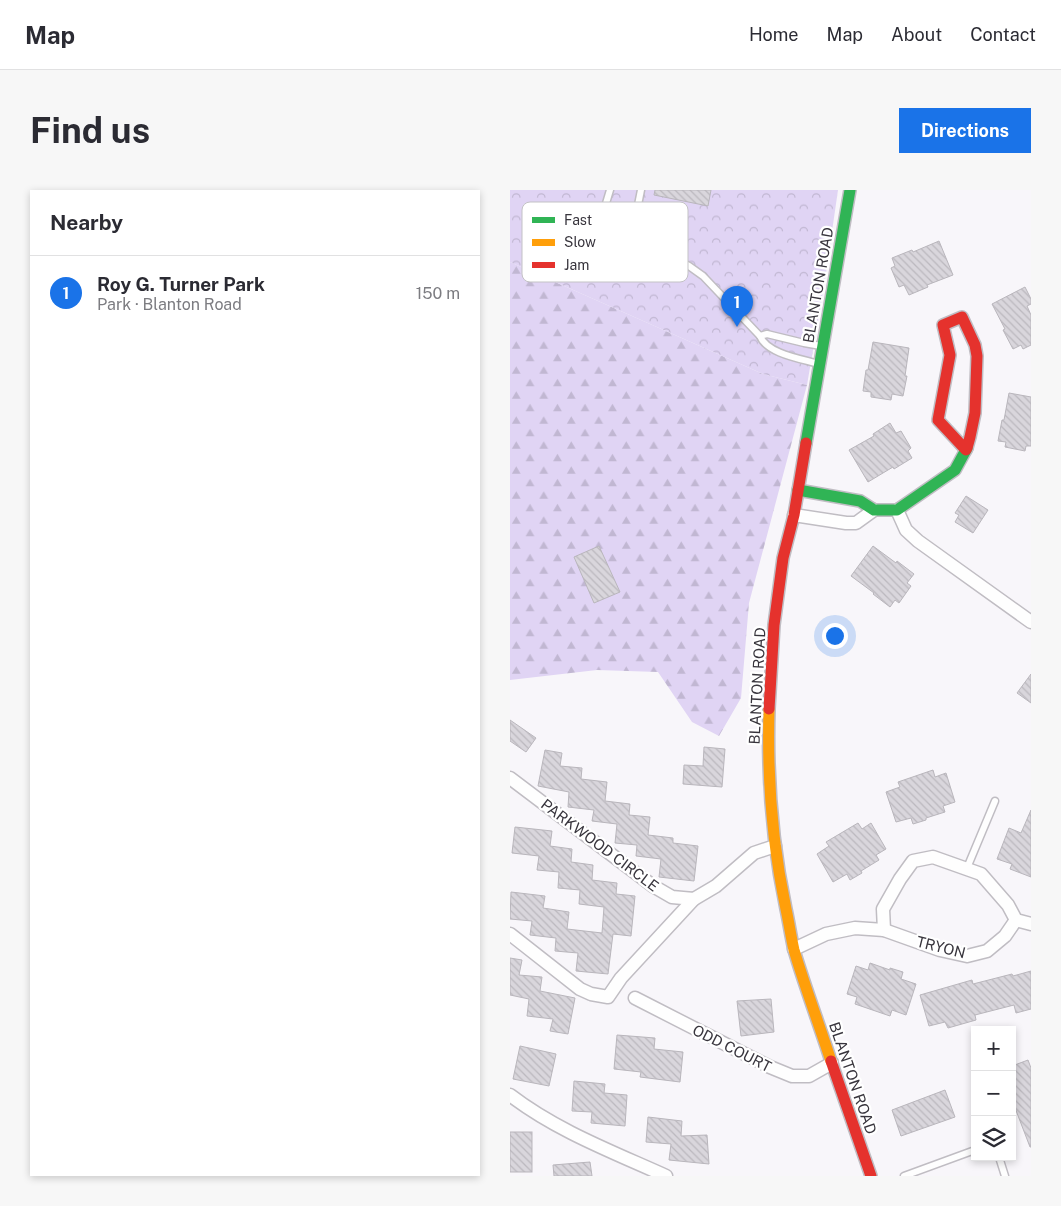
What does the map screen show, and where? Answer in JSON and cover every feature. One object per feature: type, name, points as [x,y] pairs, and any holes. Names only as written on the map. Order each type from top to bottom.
[{"type":"street","name":"BLANTON ROAD","points":[[850,190],[818,364],[794,515],[783,558],[774,626],[770,683],[770,799],[781,885],[794,949],[871,1176]]},
{"type":"street","points":[[798,490],[860,501],[874,510],[897,510],[956,470],[966,450],[975,415],[977,396],[977,351],[962,317],[943,325],[950,355],[938,420],[966,450]]},
{"type":"street","points":[[794,515],[856,522],[874,510]]},
{"type":"street","points":[[897,510],[906,530],[918,541],[1031,622]]},
{"type":"street","name":"PARKWOOD CIRCLE","points":[[510,778],[653,886],[672,897],[694,899]]},
{"type":"street","points":[[510,934],[580,990],[608,997],[621,978],[694,899],[716,886],[754,854],[775,846]]},
{"type":"street","points":[[884,930],[883,909],[900,879],[913,861],[933,857],[981,874],[1008,905],[1016,920],[1031,924]]},
{"type":"street","name":"TRYON","points":[[794,949],[826,934],[856,928],[884,930],[940,950],[967,956],[987,951],[1005,936],[1016,920]]},
{"type":"street","name":"ODD COURT","points":[[635,998],[770,1067],[792,1076],[809,1076],[832,1063]]},
{"type":"street","points":[[510,1095],[570,1133],[666,1176]]},
{"type":"lane","points":[[606,202],[610,190]]},
{"type":"lane","points":[[688,265],[704,276],[760,336],[762,341],[771,348],[818,364]]},
{"type":"lane","points":[[760,336],[767,334],[822,346]]},
{"type":"lane","points":[[967,868],[995,801]]},
{"type":"lane","points":[[904,1176],[971,1151]]},
{"type":"lane","points":[[1000,1161],[1004,1176]]},
{"type":"green space","points":[[510,190],[838,190],[807,385],[763,374],[555,282],[688,282],[688,202],[522,202],[522,267],[510,262]]},
{"type":"green space","points":[[510,262],[522,267],[522,282],[555,282],[763,374],[807,385],[749,603],[741,698],[719,736],[692,722],[658,672],[597,670],[510,680]]},
{"type":"building","points":[[655,190],[711,190],[708,206],[654,195]]},
{"type":"building","points":[[939,241],[953,275],[927,285],[928,287],[909,295],[904,285],[899,287],[891,268],[895,266],[892,258],[912,250],[913,252]]},
{"type":"building","points":[[1025,287],[1031,299],[1031,304],[1027,306],[1031,315],[1031,345],[1023,349],[1021,345],[1013,349],[992,304]]},
{"type":"building","points":[[873,342],[909,348],[903,396],[892,394],[891,400],[871,397],[871,392],[863,391]]},
{"type":"building","points":[[1009,393],[1031,397],[1031,446],[1026,446],[1025,451],[1005,447],[1006,442],[998,441]]},
{"type":"building","points":[[890,423],[896,433],[901,431],[911,448],[908,451],[912,458],[868,482],[849,450],[874,436],[873,434]]},
{"type":"building","points":[[966,496],[988,510],[973,533],[955,522],[959,515],[955,513]]},
{"type":"building","points":[[599,546],[620,592],[594,603],[574,557]]},
{"type":"building","points":[[873,546],[914,574],[907,583],[911,586],[899,603],[895,600],[890,607],[851,576]]},
{"type":"building","points":[[1031,674],[1031,703],[1017,693]]},
{"type":"building","points":[[510,720],[536,738],[526,752],[510,741]]},
{"type":"building","points":[[704,747],[725,749],[722,787],[683,784],[684,765],[703,766]]},
{"type":"building","points":[[545,750],[562,753],[560,766],[582,768],[581,779],[607,782],[605,801],[630,804],[629,815],[650,817],[648,835],[673,838],[673,843],[698,846],[694,881],[659,877],[661,859],[636,856],[637,845],[615,843],[617,824],[592,821],[594,810],[568,807],[569,792],[538,786]]},
{"type":"building","points":[[933,770],[935,777],[946,773],[955,802],[943,806],[945,812],[926,818],[926,820],[913,824],[911,818],[896,822],[886,792],[900,787],[898,782]]},
{"type":"building","points":[[1031,810],[1031,877],[1010,869],[1012,864],[997,859],[1009,828],[1021,833]]},
{"type":"building","points":[[858,823],[862,829],[871,823],[886,849],[876,855],[879,860],[861,871],[862,873],[850,880],[847,874],[833,882],[817,854],[829,846],[826,842]]},
{"type":"building","points":[[515,827],[552,831],[550,846],[572,849],[571,862],[593,865],[592,880],[617,883],[616,894],[635,896],[631,936],[613,934],[608,974],[576,971],[578,953],[555,951],[556,938],[530,935],[532,921],[510,919],[511,892],[545,896],[543,908],[569,912],[567,929],[602,933],[604,907],[579,904],[580,890],[558,888],[559,872],[537,870],[539,856],[512,853]]},
{"type":"building","points":[[510,958],[522,960],[519,975],[542,977],[540,991],[575,998],[568,1034],[550,1031],[553,1019],[527,1016],[529,999],[510,995]]},
{"type":"building","points":[[870,963],[903,972],[901,979],[916,984],[906,1015],[892,1010],[890,1016],[855,1004],[857,997],[847,994],[856,966],[868,970]]},
{"type":"building","points":[[1031,971],[1031,1009],[1016,1013],[1014,1005],[975,1015],[976,1020],[948,1028],[945,1022],[929,1026],[920,995],[972,980],[973,984]]},
{"type":"building","points":[[771,999],[774,1032],[741,1036],[737,1001]]},
{"type":"building","points":[[617,1035],[655,1038],[654,1049],[683,1052],[680,1082],[640,1077],[641,1072],[614,1069]]},
{"type":"building","points":[[520,1046],[556,1054],[549,1086],[513,1079]]},
{"type":"building","points":[[1028,1060],[1031,1068],[1031,1147],[1016,1110],[1016,1064]]},
{"type":"building","points":[[574,1081],[605,1084],[604,1093],[627,1095],[625,1126],[591,1123],[592,1112],[572,1111]]},
{"type":"building","points":[[945,1090],[955,1117],[901,1136],[892,1110]]},
{"type":"building","points":[[648,1117],[682,1121],[681,1136],[707,1135],[709,1164],[669,1160],[671,1144],[646,1142]]},
{"type":"building","points":[[510,1132],[532,1132],[532,1172],[510,1172]]},
{"type":"building","points":[[590,1162],[592,1176],[554,1176],[553,1165]]},
{"type":"traffic: fast","points":[[806,443],[850,190]]},
{"type":"traffic: fast","points":[[798,490],[860,501],[874,510],[897,510],[955,470],[967,448]]},
{"type":"traffic: slow","points":[[769,709],[769,760],[772,810],[781,884],[794,950],[831,1061]]},
{"type":"traffic: jam","points":[[966,450],[938,420],[950,355],[943,325],[962,317],[975,345],[977,356],[975,413],[967,448]]},
{"type":"traffic: jam","points":[[769,709],[774,625],[783,558],[794,515],[806,443]]},
{"type":"traffic: jam","points":[[831,1061],[871,1176]]},
{"type":"place","name":"Roy G. Turner Park","points":[[737,327]]}]
